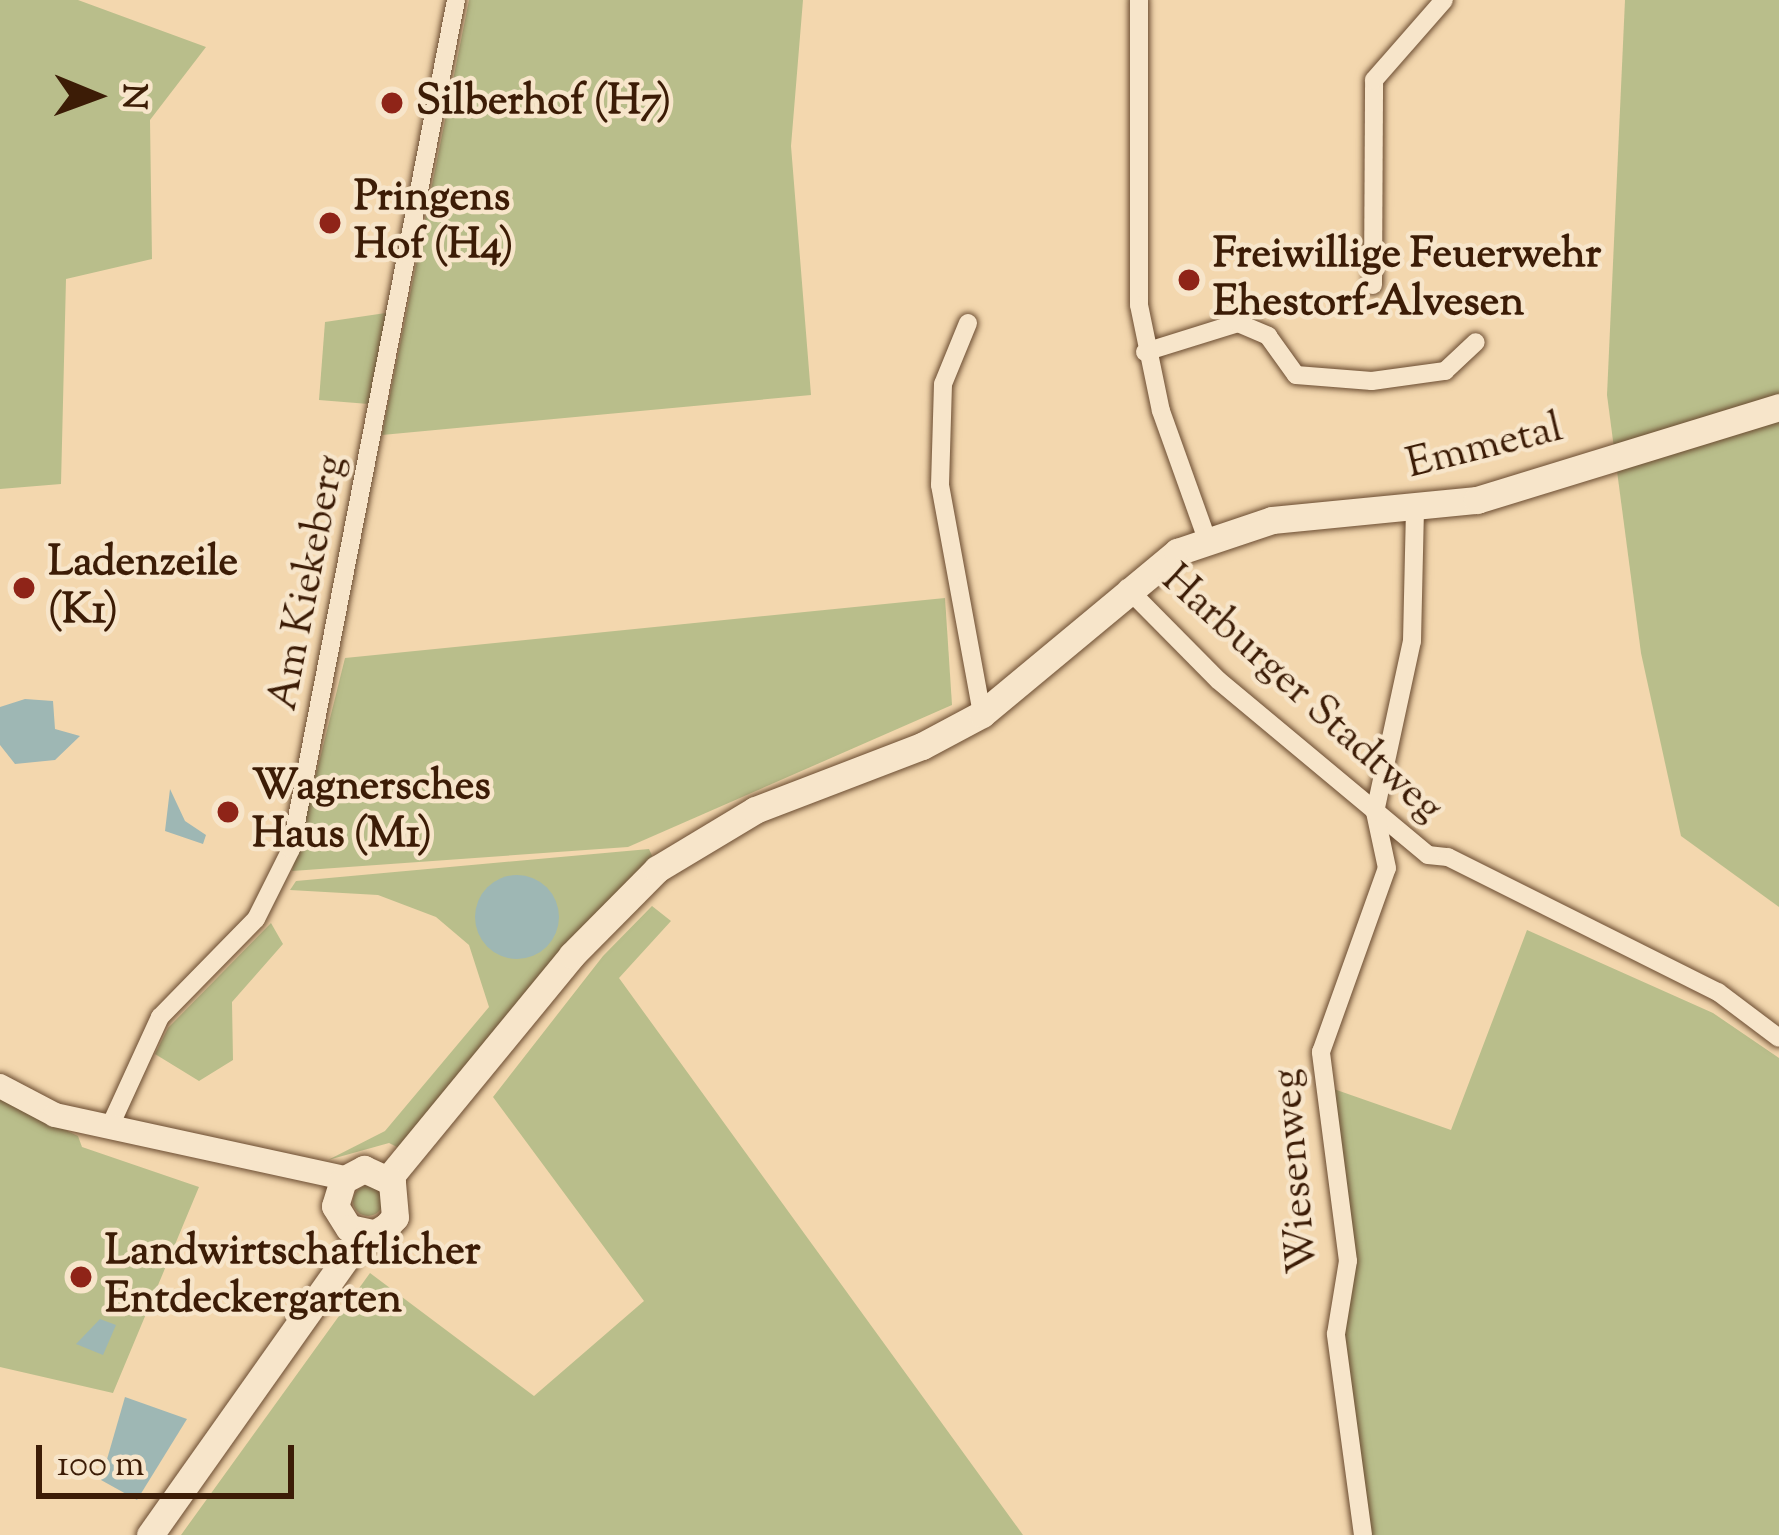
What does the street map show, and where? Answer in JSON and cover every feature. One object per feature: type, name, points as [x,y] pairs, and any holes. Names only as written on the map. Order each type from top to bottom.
[{"type":"main road","name":"Emmetal","points":[[1206,537],[1305,515],[1415,512],[1506,493],[1779,407]]},
{"type":"main road","points":[[389,1178],[572,955],[657,868],[755,810],[922,746],[982,714],[1127,588],[1206,537]]},
{"type":"main road","points":[[306,1318],[338,1243],[337,1212],[345,1178],[368,1169],[389,1178]]},
{"type":"main road","points":[[150,1535],[355,1246],[397,1213],[389,1178]]},
{"type":"main road","points":[[337,1212],[356,1232],[374,1233]]},
{"type":"street","name":"Am Kiekeberg","points":[[110,1124],[160,1017],[256,919],[291,849],[456,0]]},
{"type":"street","points":[[1139,0],[1145,352],[1206,537]]},
{"type":"street","points":[[1373,285],[1374,80],[1444,0]]},
{"type":"street","points":[[968,323],[943,384],[940,485],[982,714]]},
{"type":"street","points":[[1145,352],[1238,323],[1268,336],[1296,375],[1372,381],[1444,371],[1476,342]]},
{"type":"street","points":[[1375,812],[1412,641],[1415,512]]},
{"type":"street","name":"Harburger Stadtweg","points":[[1127,588],[1175,642],[1428,855],[1448,857],[1718,992],[1779,1038]]},
{"type":"street","name":"Wiesenweg","points":[[1363,1535],[1336,1334],[1348,1261],[1321,1052],[1387,868],[1375,812]]},
{"type":"street","points":[[4,1088],[55,1115],[110,1124],[290,1171],[345,1178]]},
{"type":"street","points":[[290,1171],[337,1212]]},
{"type":"green space","points":[[0,0],[78,0],[206,47],[150,120],[152,259],[66,279],[61,484],[0,489]]},
{"type":"green space","points":[[469,0],[803,0],[791,146],[811,395],[382,435]]},
{"type":"green space","points":[[1625,0],[1779,0],[1779,907],[1681,836],[1641,653],[1607,395]]},
{"type":"green space","points":[[399,311],[381,405],[319,400],[325,322]]},
{"type":"green space","points":[[945,598],[952,705],[628,847],[292,871],[345,658]]},
{"type":"green space","points":[[649,849],[655,862],[399,1148],[389,1143],[328,1160],[385,1131],[489,1007],[469,945],[436,917],[378,895],[290,890],[296,881]]},
{"type":"green space","points":[[652,906],[671,921],[619,978],[1023,1535],[181,1535],[370,1273],[534,1396],[644,1301],[493,1097],[603,956]]},
{"type":"green space","points":[[271,923],[283,944],[232,1002],[233,1060],[199,1081],[155,1054],[168,1028]]},
{"type":"green space","points":[[1527,930],[1713,1013],[1779,1058],[1779,1535],[1367,1535],[1339,1342],[1352,1269],[1328,1087],[1451,1130]]},
{"type":"green space","name":"Landwirtschaftlicher Entdeckergarten","points":[[0,1099],[78,1136],[82,1147],[199,1187],[113,1393],[0,1367]]},
{"type":"green space","points":[[368,1186],[379,1190],[383,1201],[379,1212],[368,1216],[357,1212],[353,1201],[357,1190]]},
{"type":"water","points":[[25,699],[53,701],[55,729],[80,736],[55,760],[15,764],[0,745],[0,707]]},
{"type":"water","points":[[170,789],[185,821],[206,835],[203,844],[165,831]]},
{"type":"water","points":[[517,875],[547,887],[559,917],[547,947],[517,959],[487,947],[475,917],[487,887]]},
{"type":"water","points":[[100,1319],[116,1325],[103,1355],[76,1344]]},
{"type":"water","points":[[125,1397],[187,1419],[137,1500],[101,1480]]},
{"type":"place","name":"Silberhof (H7)","points":[[392,103]]},
{"type":"place","name":"Pringens Hof (H4)","points":[[330,223]]},
{"type":"place","name":"Freiwillige Feuerwehr Ehestorf-Alvesen","points":[[1189,280]]},
{"type":"place","name":"Ladenzeile (K1)","points":[[24,588]]},
{"type":"place","name":"Wagnersches Haus (M1)","points":[[228,812]]},
{"type":"place","name":"Landwirtschaftlicher Entdeckergarten","points":[[81,1277]]}]
